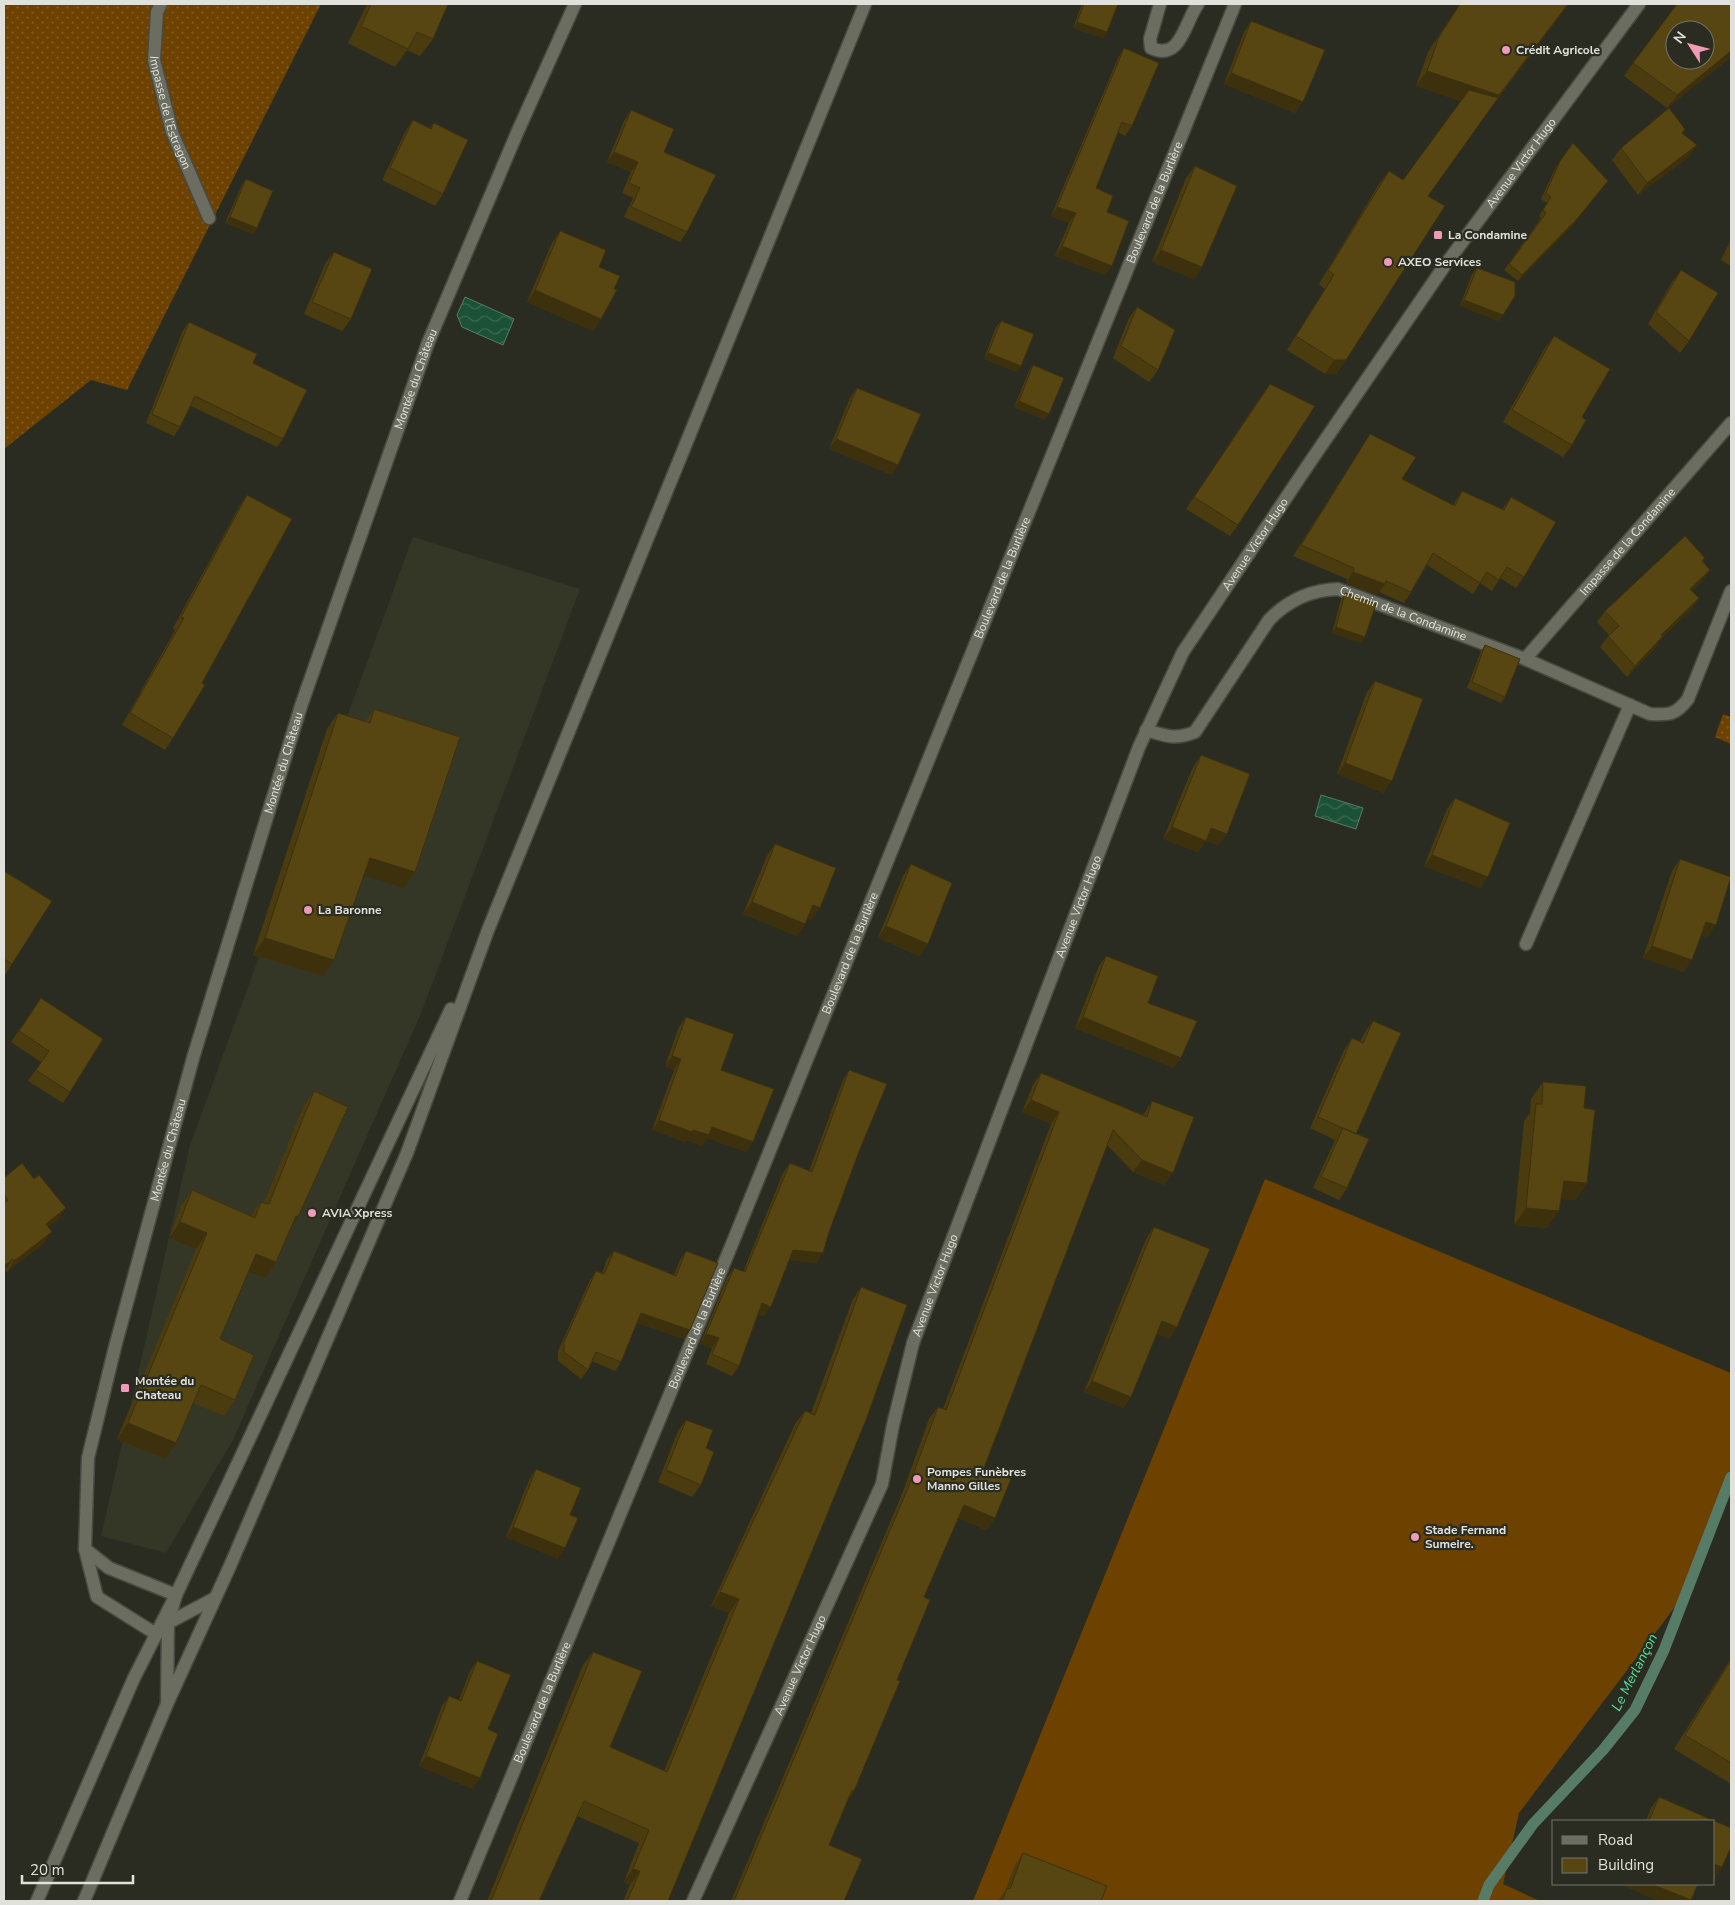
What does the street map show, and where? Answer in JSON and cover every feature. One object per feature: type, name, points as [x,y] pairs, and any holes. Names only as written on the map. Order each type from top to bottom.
[{"type":"street","name":"Impasse de l’Estragon","points":[[161,4],[157,12],[154,60],[172,132],[209,218]]},
{"type":"street","name":"Montée du Château","points":[[156,1634],[97,1597],[85,1550],[88,1458],[115,1346],[193,1058],[302,706],[428,343],[517,133],[575,4]]},
{"type":"street","points":[[84,1901],[167,1704],[215,1598],[407,1153],[488,930],[865,4]]},
{"type":"street","points":[[1160,4],[1150,39],[1151,48],[1160,52],[1170,50],[1179,42],[1198,4]]},
{"type":"street","name":"Boulevard de la Burlière","points":[[460,1901],[736,1235],[1235,4]]},
{"type":"street","name":"Avenue Victor Hugo","points":[[693,1901],[882,1484],[893,1425],[913,1343],[1146,730],[1184,652],[1443,268],[1639,4]]},
{"type":"street","name":"Impasse de la Condamine","points":[[1525,660],[1731,423]]},
{"type":"street","name":"Chemin de la Condamine","points":[[1146,730],[1181,737],[1195,732],[1269,620],[1279,609],[1294,599],[1308,593],[1338,589],[1525,660],[1650,714],[1664,715],[1680,710],[1688,699],[1731,591]]},
{"type":"street","points":[[1526,944],[1630,705]]},
{"type":"street","points":[[37,1901],[134,1678],[176,1595],[488,930]]},
{"type":"street","points":[[85,1550],[109,1568],[176,1595]]},
{"type":"street","points":[[167,1704],[168,1623],[176,1595]]},
{"type":"street","points":[[156,1634],[168,1623],[215,1598]]},
{"type":"shaded area","points":[[4,4],[321,4],[127,390],[91,380],[4,449]]},
{"type":"shaded area","points":[[413,537],[580,589],[422,1011],[233,1440],[166,1553],[101,1536],[190,1145]]},
{"type":"shaded area","points":[[1723,714],[1731,717],[1731,744],[1715,737]]},
{"type":"shaded area","name":"Stade Fernand Sumeire.","points":[[1265,1179],[1731,1373],[1731,1482],[1687,1591],[1519,1813],[1503,1884],[1540,1901],[973,1901]]},
{"type":"water","points":[[465,297],[514,319],[503,345],[462,327],[457,315]]},
{"type":"water","points":[[1321,795],[1363,808],[1356,829],[1315,816]]},
{"type":"building","points":[[371,4],[448,4],[433,39],[417,32],[408,49],[361,26]]},
{"type":"building","points":[[1084,4],[1118,4],[1107,32],[1077,22]]},
{"type":"building","points":[[1460,4],[1568,4],[1499,95],[1427,71],[1439,37]]},
{"type":"building","points":[[1677,4],[1731,4],[1731,51],[1715,64],[1715,20],[1665,20]]},
{"type":"building","points":[[1665,20],[1665,70],[1708,70],[1677,95],[1633,63]]},
{"type":"building","points":[[1251,21],[1325,50],[1303,102],[1231,73]]},
{"type":"building","points":[[1124,48],[1159,63],[1132,126],[1122,122],[1096,188],[1113,196],[1107,212],[1129,221],[1112,266],[1062,246],[1076,213],[1057,207]]},
{"type":"building","points":[[1469,90],[1498,98],[1428,196],[1445,206],[1346,360],[1334,360],[1296,336],[1334,275],[1328,270],[1389,171],[1403,180]]},
{"type":"building","points":[[1669,108],[1685,129],[1682,133],[1697,145],[1647,183],[1621,148]]},
{"type":"building","points":[[631,110],[674,129],[664,152],[716,175],[687,232],[631,207],[640,188],[629,183],[638,162],[614,152]]},
{"type":"building","points":[[413,120],[431,129],[434,123],[468,140],[443,194],[390,168]]},
{"type":"building","points":[[1573,143],[1608,181],[1576,220],[1522,275],[1509,264],[1546,213],[1543,210],[1551,197],[1546,193],[1560,161]]},
{"type":"building","points":[[1195,166],[1237,186],[1202,267],[1161,250]]},
{"type":"building","points":[[246,179],[273,191],[257,228],[230,217]]},
{"type":"building","points":[[560,231],[606,250],[599,267],[620,276],[614,289],[617,290],[601,319],[535,290]]},
{"type":"building","points":[[334,252],[372,269],[351,319],[312,302]]},
{"type":"building","points":[[1477,268],[1515,282],[1515,296],[1503,315],[1464,300]]},
{"type":"building","points":[[1681,270],[1718,293],[1689,341],[1656,312]]},
{"type":"building","points":[[1137,307],[1175,330],[1158,370],[1121,346]]},
{"type":"building","points":[[1001,321],[1034,334],[1021,366],[988,353]]},
{"type":"building","points":[[189,322],[257,354],[253,363],[307,390],[283,439],[195,396],[180,427],[152,414]]},
{"type":"building","points":[[1554,336],[1610,369],[1582,417],[1586,420],[1572,445],[1512,410]]},
{"type":"building","points":[[1033,365],[1064,378],[1049,414],[1019,401]]},
{"type":"building","points":[[1270,384],[1315,406],[1238,525],[1194,497]]},
{"type":"building","points":[[857,388],[921,414],[898,465],[836,439]]},
{"type":"building","points":[[1370,434],[1416,457],[1402,479],[1455,506],[1462,491],[1504,510],[1511,497],[1556,522],[1524,577],[1507,567],[1499,580],[1487,572],[1480,583],[1433,553],[1411,592],[1386,581],[1385,584],[1353,572],[1354,568],[1301,545]]},
{"type":"building","points":[[247,495],[292,519],[202,683],[205,685],[173,738],[130,713],[184,618],[181,617]]},
{"type":"building","points":[[1685,536],[1705,558],[1702,561],[1710,570],[1690,589],[1699,598],[1661,635],[1663,636],[1635,666],[1608,636],[1619,626],[1605,611]]},
{"type":"building","points":[[1345,593],[1376,604],[1365,637],[1336,627]]},
{"type":"building","points":[[1485,645],[1520,659],[1505,697],[1472,682]]},
{"type":"building","points":[[1375,681],[1423,699],[1392,781],[1345,763]]},
{"type":"building","points":[[374,709],[460,737],[415,872],[370,858],[334,960],[265,938],[338,713],[370,723]]},
{"type":"building","points":[[1201,755],[1250,774],[1227,834],[1211,828],[1206,841],[1172,827]]},
{"type":"building","points":[[1455,798],[1510,823],[1488,877],[1432,855]]},
{"type":"building","points":[[775,844],[836,868],[820,908],[813,905],[805,924],[752,902]]},
{"type":"building","points":[[1680,859],[1731,877],[1716,925],[1706,922],[1692,960],[1652,946]]},
{"type":"building","points":[[911,864],[952,883],[928,944],[886,926]]},
{"type":"building","points":[[4,871],[52,901],[12,964],[4,959]]},
{"type":"building","points":[[1106,956],[1158,976],[1148,1003],[1197,1021],[1181,1058],[1083,1017]]},
{"type":"building","points":[[41,998],[103,1039],[70,1092],[36,1070],[49,1051],[19,1031]]},
{"type":"building","points":[[686,1017],[734,1034],[721,1070],[774,1089],[753,1142],[712,1127],[709,1135],[693,1130],[692,1132],[659,1120],[681,1059],[672,1056]]},
{"type":"building","points":[[1373,1021],[1401,1033],[1356,1134],[1318,1117],[1352,1038],[1363,1043]]},
{"type":"building","points":[[849,1070],[887,1084],[860,1149],[823,1253],[793,1250],[771,1307],[762,1303],[739,1366],[712,1354],[719,1338],[706,1334],[734,1268],[745,1272],[790,1163],[812,1172]]},
{"type":"building","points":[[1041,1073],[1147,1117],[1152,1101],[1194,1117],[1173,1173],[1142,1160],[1113,1130],[984,1468],[1011,1479],[995,1518],[964,1505],[924,1597],[930,1600],[897,1680],[900,1681],[829,1845],[862,1859],[844,1901],[734,1901],[910,1483],[938,1407],[946,1410],[1059,1112],[1031,1100]]},
{"type":"building","points":[[1543,1082],[1586,1086],[1584,1108],[1595,1110],[1587,1183],[1564,1181],[1559,1211],[1526,1208],[1536,1104],[1542,1104]]},
{"type":"building","points":[[314,1091],[348,1107],[276,1262],[256,1254],[220,1339],[254,1355],[235,1400],[201,1385],[176,1443],[128,1423],[207,1233],[180,1222],[192,1190],[255,1218],[261,1202],[269,1204]]},
{"type":"building","points":[[1343,1128],[1369,1139],[1347,1188],[1321,1177]]},
{"type":"building","points":[[22,1163],[34,1179],[39,1175],[66,1208],[46,1224],[52,1232],[14,1261],[13,1259],[4,1266],[4,1203],[8,1200],[4,1194],[4,1178]]},
{"type":"building","points":[[1154,1227],[1210,1249],[1177,1327],[1162,1321],[1131,1397],[1092,1381]]},
{"type":"building","points":[[614,1251],[676,1276],[686,1251],[718,1263],[690,1330],[641,1313],[621,1362],[596,1352],[588,1370],[564,1352],[564,1342],[596,1271],[604,1274]]},
{"type":"building","points":[[861,1287],[907,1305],[866,1420],[668,1901],[627,1901],[640,1871],[633,1869],[649,1830],[584,1801],[539,1901],[491,1901],[593,1652],[642,1671],[610,1747],[667,1772],[739,1599],[720,1592],[805,1411],[815,1415]]},
{"type":"building","points":[[686,1420],[713,1430],[706,1448],[714,1452],[701,1485],[666,1470]]},
{"type":"building","points":[[536,1469],[581,1488],[570,1515],[578,1518],[565,1548],[513,1527]]},
{"type":"building","points":[[1731,1660],[1731,1763],[1685,1735]]},
{"type":"building","points":[[477,1661],[511,1675],[488,1729],[498,1734],[480,1778],[426,1756],[449,1696],[461,1701]]},
{"type":"building","points":[[1659,1797],[1712,1820],[1649,1820]]},
{"type":"building","points":[[1715,1821],[1731,1828],[1731,1847],[1722,1867],[1715,1864]]},
{"type":"building","points":[[1023,1853],[1107,1886],[1101,1901],[1002,1901],[1007,1888],[1010,1889]]},
{"type":"building","points":[[1654,1885],[1698,1885],[1691,1900]]},
{"type":"waterway","name":"Le Merlançon","points":[[1483,1901],[1489,1885],[1533,1824],[1603,1750],[1635,1710],[1664,1650],[1731,1477]]},
{"type":"place","name":"Crédit Agricole","points":[[1506,50]]},
{"type":"place","name":"La Condamine","points":[[1438,235]]},
{"type":"place","name":"AXEO Services","points":[[1388,262]]},
{"type":"place","name":"La Baronne","points":[[308,910]]},
{"type":"place","name":"AVIA Xpress","points":[[312,1213]]},
{"type":"place","name":"Montée du Chateau","points":[[125,1388]]},
{"type":"place","name":"Pompes Funèbres Manno Gilles","points":[[917,1479]]},
{"type":"place","name":"Stade Fernand Sumeire.","points":[[1415,1537]]}]
